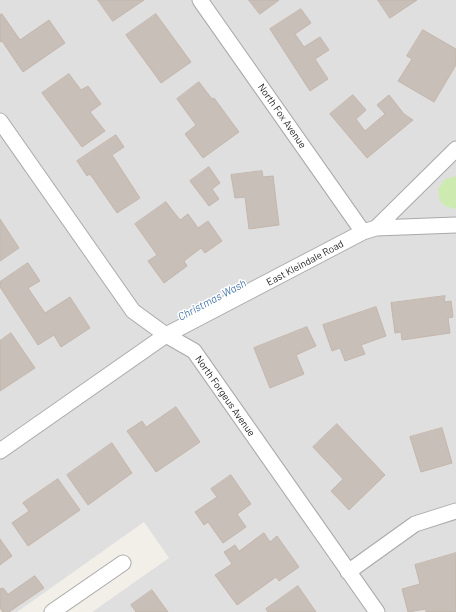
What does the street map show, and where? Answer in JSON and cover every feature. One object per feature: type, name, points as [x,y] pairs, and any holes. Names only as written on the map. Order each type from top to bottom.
[{"type":"street","name":"North Fox Avenue","points":[[200,0],[370,230]]},
{"type":"street","name":"North Forgeus Avenue","points":[[0,121],[133,311],[166,336],[194,351],[377,612]]},
{"type":"street","name":"East Kleindale Road","points":[[0,451],[166,336],[370,230],[456,149]]},
{"type":"street","points":[[370,230],[456,225]]},
{"type":"street","points":[[348,572],[415,524],[456,511]]},
{"type":"street","points":[[52,612],[123,563]]},
{"type":"shaded area","points":[[0,0],[456,0],[456,612],[92,612],[169,558],[144,522],[17,612],[0,612]]},
{"type":"green space","points":[[456,176],[456,209],[445,206],[440,201],[438,189],[445,179]]},
{"type":"building","points":[[98,0],[144,0],[113,21]]},
{"type":"building","points":[[249,0],[279,0],[260,14]]},
{"type":"building","points":[[378,0],[417,0],[390,18]]},
{"type":"building","points":[[301,9],[311,23],[295,34],[304,47],[320,37],[329,50],[315,59],[328,79],[310,91],[270,29]]},
{"type":"building","points":[[2,14],[20,40],[49,20],[65,43],[23,72],[2,41],[0,42],[0,15]]},
{"type":"building","points":[[156,14],[191,62],[161,83],[126,35]]},
{"type":"building","points":[[423,30],[456,49],[456,65],[434,102],[398,81],[412,59],[407,56]]},
{"type":"building","points":[[69,74],[81,90],[88,86],[101,104],[90,112],[105,131],[82,147],[42,93]]},
{"type":"building","points":[[199,82],[212,99],[214,98],[239,132],[203,158],[185,134],[196,125],[177,99]]},
{"type":"building","points":[[353,95],[366,110],[356,119],[365,131],[385,114],[377,105],[389,95],[404,114],[413,120],[367,158],[330,114]]},
{"type":"building","points":[[116,135],[124,147],[112,155],[140,198],[117,213],[90,174],[87,176],[77,161]]},
{"type":"building","points":[[209,167],[220,183],[212,189],[219,199],[209,206],[190,181]]},
{"type":"building","points":[[262,171],[263,177],[273,176],[279,225],[249,229],[245,197],[235,198],[231,175]]},
{"type":"building","points":[[166,202],[180,220],[188,214],[198,228],[208,221],[222,241],[205,253],[201,248],[184,261],[187,266],[164,283],[148,261],[157,255],[135,224]]},
{"type":"building","points":[[0,219],[19,248],[0,261]]},
{"type":"building","points":[[28,263],[40,281],[28,288],[45,313],[70,297],[90,328],[61,347],[54,335],[38,345],[0,287],[0,282]]},
{"type":"building","points":[[445,296],[444,302],[451,301],[453,317],[448,318],[450,333],[402,340],[401,332],[395,333],[391,303]]},
{"type":"building","points":[[376,307],[386,336],[361,345],[365,354],[345,361],[340,348],[332,351],[323,325]]},
{"type":"building","points":[[307,327],[316,346],[296,355],[304,374],[270,388],[254,348]]},
{"type":"building","points":[[11,333],[35,368],[0,391],[0,341]]},
{"type":"building","points":[[176,407],[200,442],[156,472],[127,431],[142,421],[146,427]]},
{"type":"building","points":[[337,424],[385,475],[349,510],[331,491],[343,479],[313,447]]},
{"type":"building","points":[[442,428],[452,463],[421,472],[410,437]]},
{"type":"building","points":[[112,443],[132,473],[88,505],[67,475]]},
{"type":"building","points":[[231,475],[251,504],[237,514],[246,527],[223,543],[208,522],[204,525],[195,512],[217,497],[211,489]]},
{"type":"building","points":[[58,479],[80,510],[28,546],[12,523],[29,511],[23,503]]},
{"type":"building","points":[[264,533],[270,542],[277,536],[299,567],[279,581],[276,577],[237,605],[215,575],[232,564],[224,552],[235,545],[239,551]]},
{"type":"building","points":[[0,539],[12,556],[0,565]]},
{"type":"building","points":[[456,553],[456,612],[426,612],[426,609],[408,612],[402,589],[420,584],[415,565]]},
{"type":"building","points":[[35,576],[44,588],[9,612],[3,612],[0,608],[0,589],[3,588],[8,594]]},
{"type":"building","points":[[298,586],[316,612],[268,612],[266,609]]},
{"type":"building","points":[[152,590],[168,612],[136,612],[131,605]]},
{"type":"water label","name":"Christmas Wash","points":[[212,300]]}]
